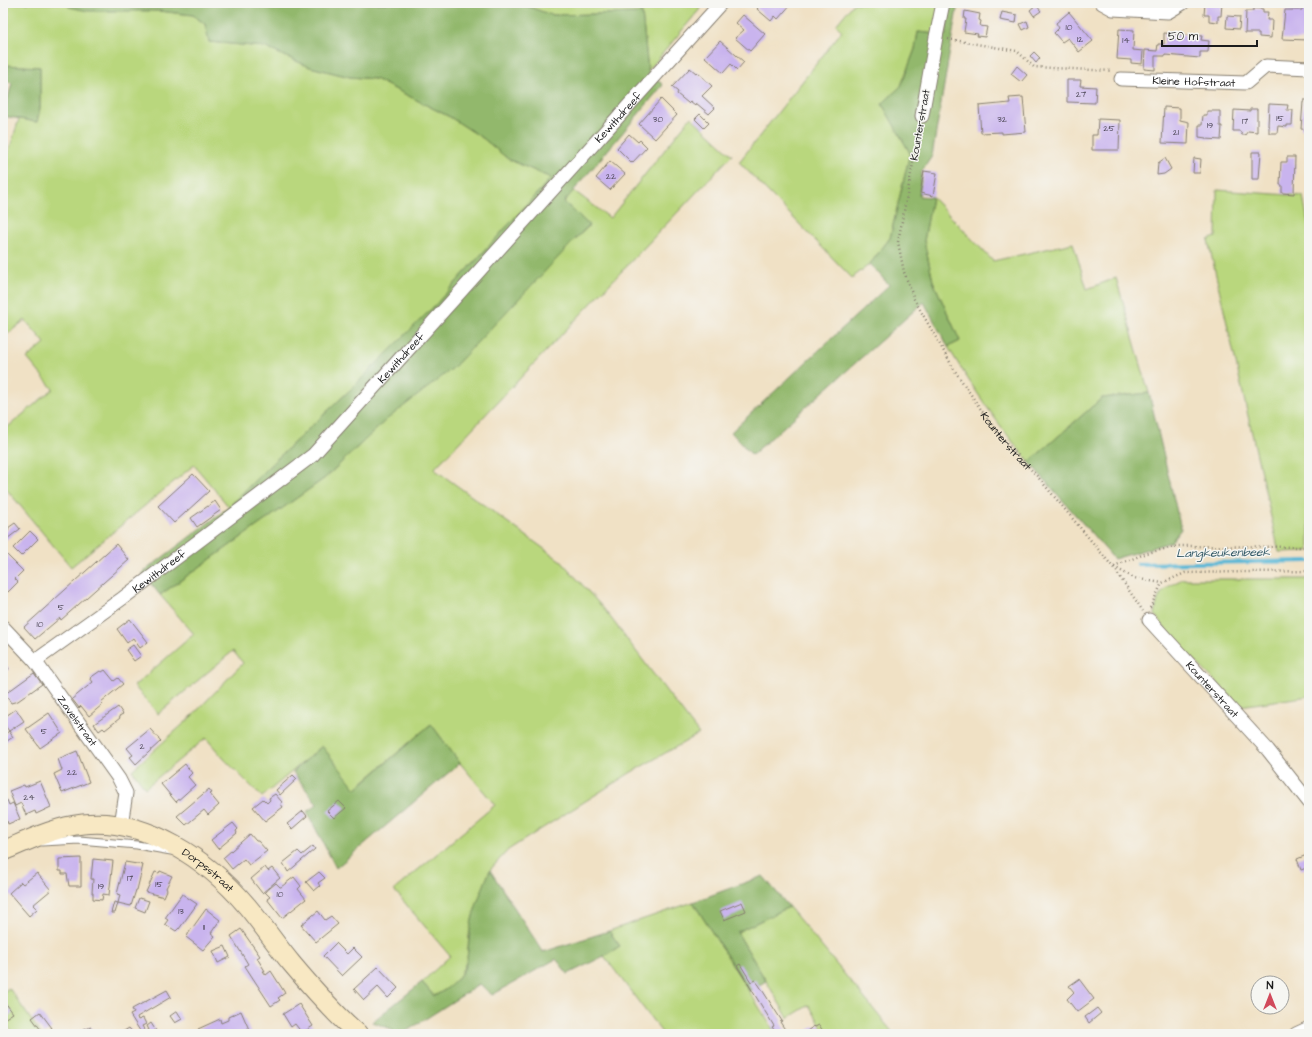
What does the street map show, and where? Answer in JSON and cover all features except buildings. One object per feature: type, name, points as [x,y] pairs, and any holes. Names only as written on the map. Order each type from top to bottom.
[{"type":"street","name":"Kewithdreef","points":[[34,661],[123,598],[312,455],[721,3]]},
{"type":"street","name":"Kounterstraat","points":[[922,116],[943,3]]},
{"type":"street","points":[[1102,3],[1113,9],[1168,12],[1183,3]]},
{"type":"street","name":"Kleine Hofstraat","points":[[1121,78],[1246,83],[1266,66],[1309,68]]},
{"type":"street","name":"Kounterstraat","points":[[1150,620],[1268,750],[1309,802]]},
{"type":"street","name":"Zavelstraat","points":[[3,627],[34,661],[119,778],[124,788],[126,800],[121,825]]},
{"type":"street","name":"Dorpsstraat","points":[[3,851],[53,830],[82,824],[96,823],[121,825],[152,834],[163,839],[218,876],[246,906],[308,984],[337,1016],[358,1034]]},
{"type":"street","points":[[1296,1034],[1309,1028]]},
{"type":"lane","points":[[20,844],[79,840],[137,845],[187,854]]},
{"type":"path","points":[[936,37],[1017,51],[1034,67],[1113,71],[1121,78]]},
{"type":"path","name":"Kounterstraat","points":[[922,116],[898,242],[904,272],[914,299],[955,371],[986,417],[1009,446],[1113,566],[1150,620]]},
{"type":"path","points":[[1113,566],[1147,552],[1178,546],[1309,547]]},
{"type":"path","points":[[1113,566],[1134,578],[1162,583],[1185,573],[1309,571]]},
{"type":"path","points":[[1150,620],[1150,606],[1162,583]]},
{"type":"green space","points":[[3,3],[66,3],[69,7],[159,11],[193,15],[205,24],[209,42],[264,47],[310,67],[350,77],[375,79],[450,117],[484,139],[508,159],[551,178],[438,302],[350,390],[265,470],[229,507],[194,465],[71,567],[3,485],[3,431],[53,389],[27,358],[45,343],[25,320],[5,336],[3,334],[3,169],[19,119],[37,122],[40,108],[40,67],[3,65]]},
{"type":"green space","points":[[66,3],[519,3],[551,15],[642,13],[648,71],[663,85],[564,202],[589,225],[453,368],[386,420],[325,478],[160,595],[142,573],[229,507],[265,470],[350,390],[438,302],[551,178],[508,159],[484,139],[450,117],[375,79],[350,77],[310,67],[264,47],[209,42],[205,24],[193,15],[159,11],[88,11],[69,7]]},
{"type":"green space","points":[[519,3],[705,3],[648,71],[642,13],[551,15]]},
{"type":"green space","points":[[854,3],[940,3],[935,34],[918,32],[915,49],[901,86],[883,104],[910,153],[890,238],[870,264],[852,278],[739,162],[842,31],[836,25]]},
{"type":"green space","points":[[950,3],[958,3],[932,156],[922,171],[919,196],[932,197],[924,241],[933,281],[960,341],[948,347],[924,302],[752,455],[731,432],[889,285],[870,264],[890,238],[910,153],[882,104],[901,86],[915,49],[918,32],[946,35]]},
{"type":"green space","points":[[3,65],[40,67],[40,108],[37,122],[3,116],[12,83],[3,81]]},
{"type":"green space","points":[[691,117],[732,155],[434,469],[561,561],[604,609],[699,734],[630,773],[508,850],[490,870],[473,916],[469,935],[467,960],[460,975],[453,985],[434,996],[422,982],[450,956],[394,890],[495,805],[460,763],[431,724],[355,789],[322,746],[262,797],[225,760],[206,738],[145,788],[132,770],[190,718],[243,663],[233,651],[158,714],[134,686],[194,634],[160,595],[325,478],[589,226],[564,202],[573,190],[610,218]]},
{"type":"green space","points":[[1217,190],[1303,196],[1309,228],[1309,551],[1279,552],[1208,240],[1216,237]]},
{"type":"green space","points":[[932,197],[993,261],[1073,243],[1087,289],[1116,278],[1149,393],[1102,398],[1029,462],[986,406],[948,347],[960,341],[933,281],[924,241]]},
{"type":"green space","points":[[1149,393],[1181,529],[1171,542],[1114,559],[1029,462],[1102,398]]},
{"type":"green space","points":[[1183,579],[1309,579],[1309,696],[1240,706],[1171,637],[1155,615],[1157,601],[1162,592],[1170,585]]},
{"type":"green space","points":[[431,724],[460,763],[336,868],[307,812],[317,804],[293,772],[322,746],[356,789]]},
{"type":"green space","points":[[490,870],[543,952],[609,931],[620,946],[604,956],[568,974],[556,959],[492,995],[480,984],[402,1034],[396,1034],[389,1028],[372,1022],[422,982],[434,996],[450,986],[463,971],[467,959],[471,927],[475,910]]},
{"type":"green space","points":[[763,876],[789,907],[737,932],[766,981],[749,991],[693,902]]},
{"type":"green space","points":[[693,902],[776,1034],[663,1034],[604,956],[620,946],[609,931]]},
{"type":"green space","points":[[789,907],[894,1034],[826,1034],[809,1005],[788,1018],[737,932]]},
{"type":"green space","points":[[9,988],[41,1034],[14,1034],[3,1020],[3,992]]},
{"type":"waterway","name":"Langkeukenbeek","points":[[1138,564],[1309,561]]}]
